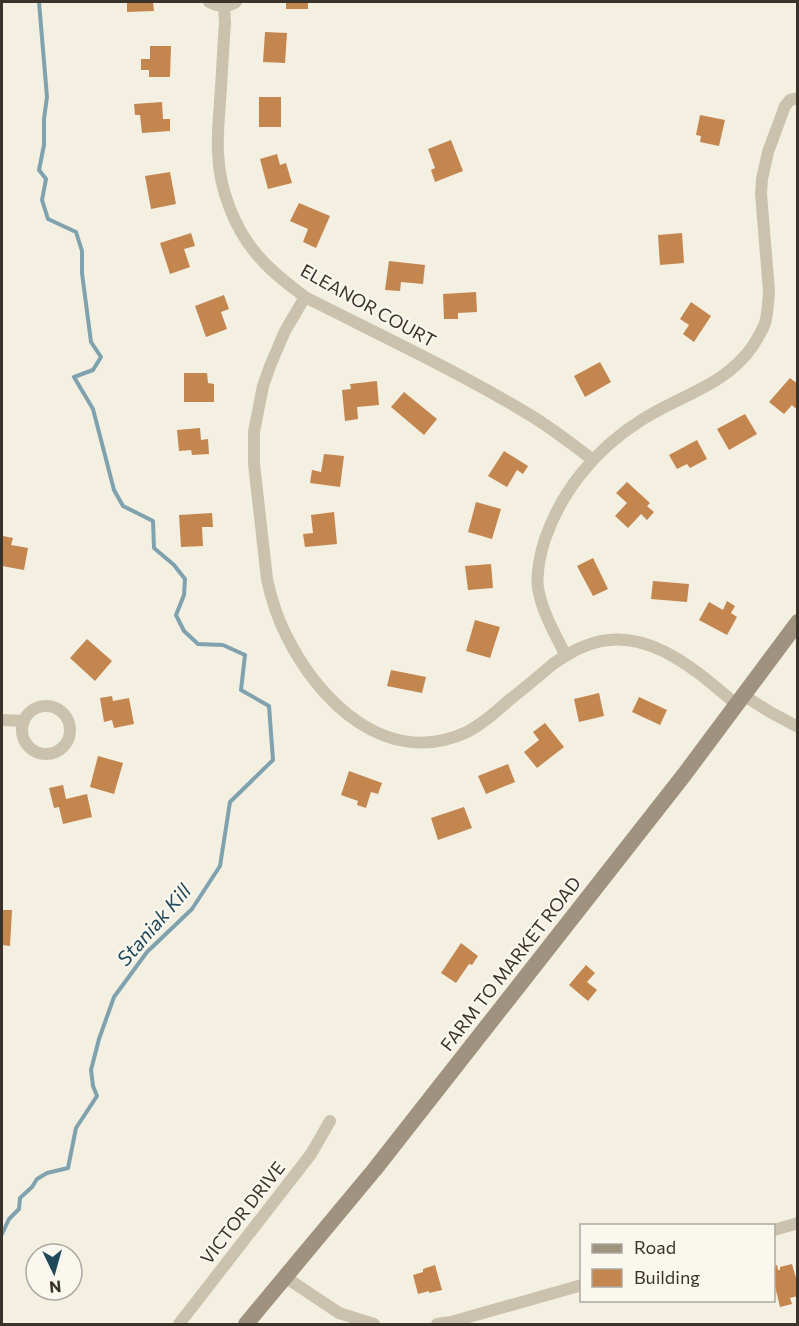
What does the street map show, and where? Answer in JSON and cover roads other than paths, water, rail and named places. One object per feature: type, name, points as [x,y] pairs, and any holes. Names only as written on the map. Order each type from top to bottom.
[{"type":"street","points":[[209,2],[224,7],[236,2]]},
{"type":"street","name":"ELEANOR COURT","points":[[224,7],[218,153],[220,172],[233,215],[247,241],[260,258],[282,280],[305,297],[472,382],[552,429],[593,460]]},
{"type":"street","points":[[566,656],[548,620],[538,586],[538,565],[548,531],[571,487],[614,439],[641,420],[716,382],[729,373],[747,354],[762,332],[769,291],[761,194],[762,179],[768,152],[785,106],[794,99]]},
{"type":"street","points":[[305,297],[285,331],[263,386],[258,410],[254,464],[271,597],[285,634],[295,652],[327,696],[374,733],[393,740],[412,743],[431,741],[453,737],[483,723],[553,664],[586,645],[618,640],[634,641],[669,653],[739,699],[798,727]]},
{"type":"street","name":"FARM TO MARKET ROAD","points":[[246,1324],[383,1160],[684,775],[798,622]]},
{"type":"street","points":[[2,720],[24,721]]},
{"type":"street","name":"VICTOR DRIVE","points":[[179,1324],[311,1154],[330,1121]]},
{"type":"street","points":[[775,1230],[798,1223]]},
{"type":"street","points":[[285,1277],[339,1313],[374,1324]]},
{"type":"street","points":[[437,1324],[580,1286]]},
{"type":"waterway","name":"Staniak Kill","points":[[2,1234],[9,1219],[19,1209],[20,1198],[37,1179],[47,1173],[68,1168],[76,1128],[97,1096],[91,1070],[114,997],[147,952],[192,909],[220,866],[230,802],[273,760],[269,706],[241,690],[245,655],[223,645],[198,644],[184,631],[176,615],[184,595],[185,579],[174,565],[154,548],[153,521],[123,506],[114,490],[93,409],[74,377],[93,370],[101,357],[91,342],[82,273],[82,251],[76,232],[48,219],[42,200],[46,179],[39,170],[44,145],[47,97],[39,2]]}]
